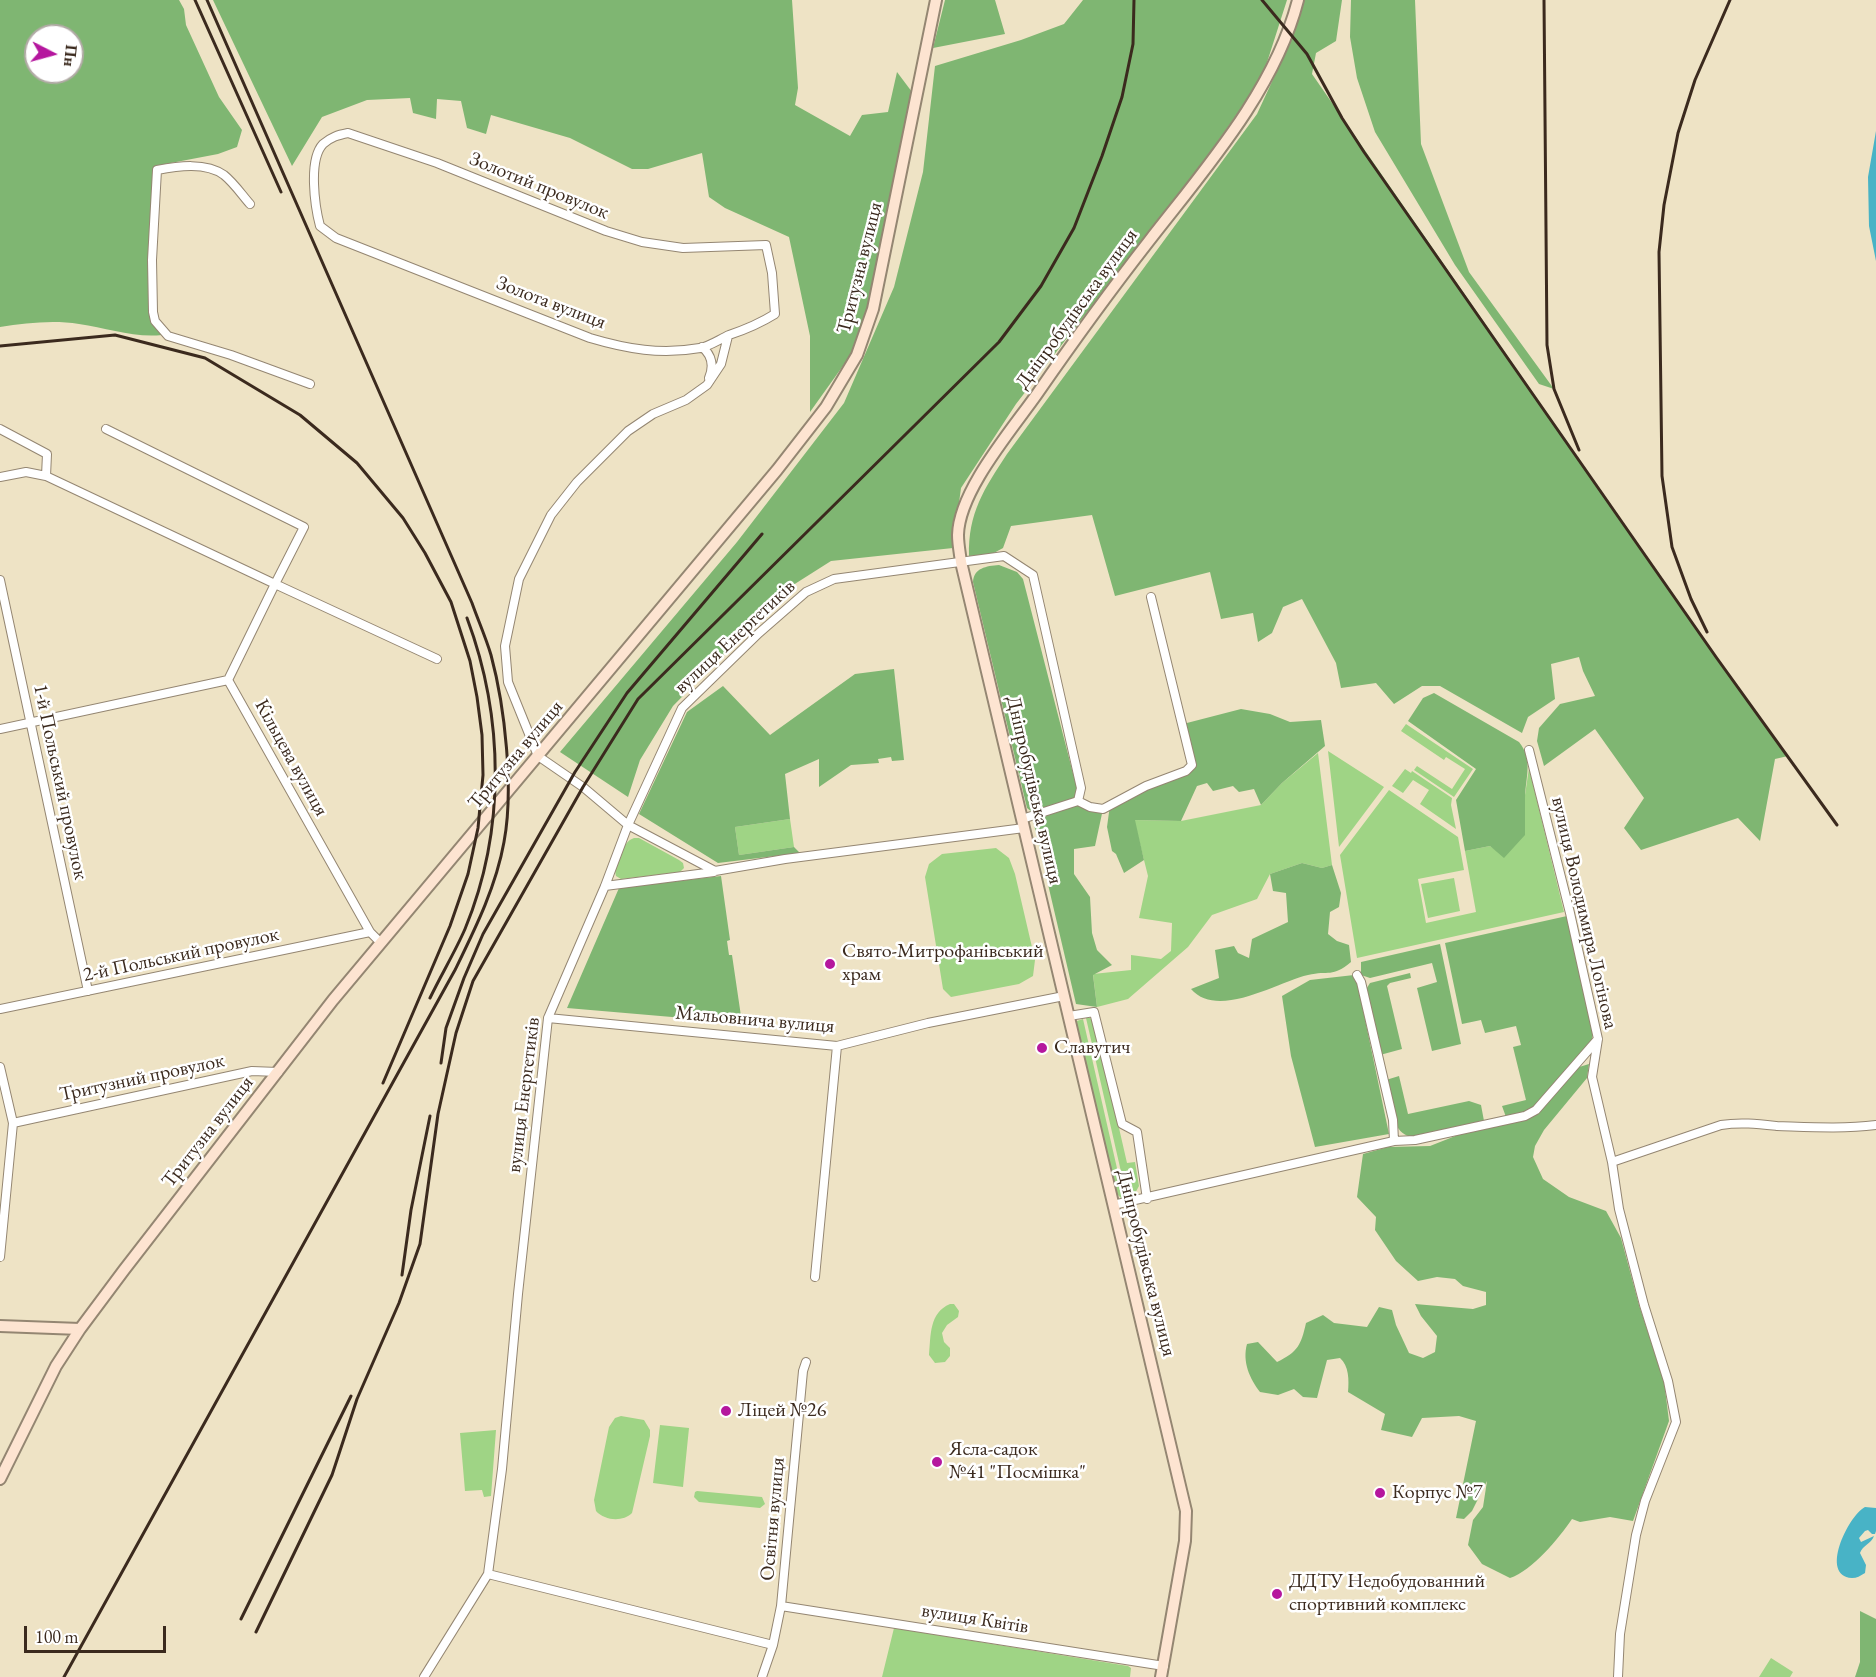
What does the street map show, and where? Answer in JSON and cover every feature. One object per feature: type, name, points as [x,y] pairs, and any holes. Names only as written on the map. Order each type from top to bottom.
[{"type":"street","name":"Тритузна вулиця","points":[[0,1479],[56,1366],[80,1329],[278,1072],[381,943],[777,470],[826,407],[857,355],[873,309],[936,0]]},
{"type":"street","name":"Дніпробудівська вулиця","points":[[1162,1671],[1185,1541],[1186,1511],[961,562],[958,534],[965,507],[976,481],[1068,350],[1218,153],[1276,59],[1289,32],[1298,0]]},
{"type":"street","name":"Золотий провулок","points":[[320,226],[315,204],[316,160],[321,146],[334,136],[348,133],[437,163],[606,231],[642,242],[683,248],[766,245],[772,273],[775,314]]},
{"type":"street","points":[[250,204],[226,177],[211,169],[185,166],[157,170],[152,260],[155,321],[168,336],[231,355],[310,384]]},
{"type":"street","name":"Золота вулиця","points":[[320,226],[336,238],[590,338],[623,348],[647,351],[702,348],[754,327],[775,314]]},
{"type":"street","points":[[715,871],[628,825],[583,787],[538,756],[508,682],[505,646],[519,579],[551,515],[577,482],[628,431],[653,414],[686,400],[707,385],[721,364],[728,336]]},
{"type":"street","points":[[702,348],[707,351],[712,360],[712,372],[707,385]]},
{"type":"street","points":[[0,429],[47,454],[46,476]]},
{"type":"street","points":[[0,729],[228,680],[304,527],[106,429]]},
{"type":"street","points":[[0,477],[26,472],[46,476],[437,659]]},
{"type":"street","name":"вулиця Енергетиків","points":[[424,1677],[488,1574],[502,1469],[519,1284],[548,1018],[605,886],[628,825],[682,708],[759,633],[806,592],[834,579],[1004,556],[1033,575],[1081,788],[1078,801]]},
{"type":"street","name":"1-й Польський провулок","points":[[0,580],[88,991]]},
{"type":"street","points":[[605,886],[1023,823],[1078,801],[1090,807],[1103,809],[1146,786],[1186,771],[1192,765],[1151,597]]},
{"type":"street","name":"Кільцева вулиця","points":[[228,680],[370,932],[381,943]]},
{"type":"street","name":"вулиця Володимира Логінова","points":[[1529,750],[1570,913],[1598,1039],[1592,1077],[1612,1162],[1619,1209],[1644,1305],[1668,1381],[1676,1422],[1645,1501],[1636,1535],[1620,1634],[1618,1677]]},
{"type":"street","name":"2-й Польський провулок","points":[[0,1009],[370,932]]},
{"type":"street","points":[[1357,975],[1361,982],[1393,1120],[1394,1141]]},
{"type":"street","name":"Мальовнича вулиця","points":[[548,1018],[837,1046],[928,1023],[1064,996]]},
{"type":"street","points":[[1069,1016],[1094,1012],[1122,1124],[1137,1132],[1147,1199]]},
{"type":"street","points":[[1113,1205],[1394,1141],[1415,1140],[1525,1116],[1536,1110],[1598,1039]]},
{"type":"street","points":[[815,1277],[837,1046]]},
{"type":"street","points":[[0,1067],[14,1123],[0,1257]]},
{"type":"street","name":"Тритузний провулок","points":[[14,1123],[252,1071],[278,1072]]},
{"type":"street","points":[[1612,1162],[1721,1125],[1737,1122],[1812,1128],[1852,1128],[1876,1125]]},
{"type":"street","points":[[0,1326],[80,1329]]},
{"type":"street","name":"Освітня вулиця","points":[[762,1677],[773,1645],[781,1606],[803,1371],[806,1362]]},
{"type":"street","points":[[488,1574],[773,1645]]},
{"type":"street","name":"вулиця Квітів","points":[[781,1606],[1162,1671]]},
{"type":"green space","points":[[0,0],[179,0],[184,9],[186,25],[219,97],[242,130],[237,147],[218,154],[155,166],[148,269],[151,312],[162,335],[131,334],[59,322],[0,327]]},
{"type":"green space","points":[[213,0],[792,0],[798,88],[795,105],[850,136],[862,115],[888,112],[897,72],[912,92],[867,308],[850,356],[810,412],[810,336],[789,237],[725,208],[709,197],[702,153],[648,169],[632,169],[570,138],[491,115],[486,134],[467,128],[461,101],[437,99],[436,119],[413,113],[410,98],[367,100],[322,117],[292,166]]},
{"type":"green space","points":[[945,0],[995,0],[1005,34],[933,48]]},
{"type":"green space","points":[[1083,0],[1287,0],[1262,78],[1207,157],[1016,404],[961,488],[953,548],[831,561],[790,587],[673,706],[640,760],[628,797],[560,752],[737,542],[844,403],[894,287],[923,172],[935,66],[1021,40],[1064,24]]},
{"type":"green space","points":[[1304,0],[1342,0],[1336,41],[1316,53],[1312,74],[1716,657],[1788,756],[1775,759],[1760,841],[1738,818],[1641,850],[1624,828],[1644,798],[1595,729],[1544,766],[1537,741],[1539,728],[1560,704],[1595,696],[1579,657],[1551,664],[1555,699],[1528,717],[1522,733],[1440,686],[1422,686],[1394,704],[1376,683],[1341,688],[1336,663],[1302,599],[1283,607],[1272,633],[1258,642],[1253,613],[1221,619],[1210,572],[1115,596],[1092,515],[1011,526],[1003,548],[992,554],[969,556],[971,527],[979,502],[991,479],[1257,114],[1289,45]]},
{"type":"green space","points":[[1351,0],[1415,0],[1421,144],[1469,272],[1554,389],[1539,384],[1455,265],[1375,132],[1357,78],[1350,37]]},
{"type":"green space","points":[[999,565],[1017,572],[1023,579],[1077,790],[1074,800],[1033,813],[1027,808],[973,582],[978,571],[985,567]]},
{"type":"green space","points":[[894,669],[904,760],[892,761],[891,757],[878,759],[879,763],[851,765],[819,787],[819,759],[785,774],[790,819],[735,827],[739,855],[794,847],[800,853],[718,863],[639,814],[687,712],[723,686],[770,735],[855,674]]},
{"type":"green space","points":[[1434,693],[1519,742],[1526,755],[1528,768],[1525,835],[1504,858],[1490,846],[1465,851],[1456,800],[1476,769],[1408,721],[1423,698]]},
{"type":"green space","points":[[1241,709],[1270,714],[1290,722],[1321,720],[1325,746],[1282,783],[1261,805],[1254,789],[1239,792],[1233,786],[1213,791],[1207,783],[1197,786],[1181,821],[1135,820],[1144,860],[1124,873],[1116,854],[1112,851],[1107,827],[1110,805],[1192,765],[1183,724]]},
{"type":"green space","points":[[1406,724],[1473,769],[1454,797],[1414,770],[1417,766],[1452,789],[1465,769],[1446,757],[1444,760],[1401,731]]},
{"type":"green space","points":[[1328,751],[1384,787],[1339,847]]},
{"type":"green space","points":[[1318,753],[1332,865],[1322,868],[1302,863],[1270,874],[1257,899],[1212,915],[1188,947],[1128,999],[1097,1007],[1093,974],[1131,970],[1131,955],[1161,959],[1171,951],[1172,923],[1139,918],[1148,876],[1134,820],[1181,821],[1261,805],[1282,783]]},
{"type":"green space","points":[[1529,768],[1564,912],[1357,958],[1340,855],[1389,790],[1458,837],[1464,870],[1418,879],[1426,923],[1476,912],[1465,851],[1490,846],[1496,850],[1525,795]]},
{"type":"green space","points":[[1405,769],[1411,773],[1412,771],[1452,798],[1451,805],[1456,829],[1420,804],[1429,790],[1413,780],[1403,793],[1392,786]]},
{"type":"green space","points":[[1078,801],[1103,809],[1095,846],[1074,849],[1074,874],[1090,897],[1092,933],[1097,950],[1112,965],[1093,975],[1097,1007],[1076,1004],[1032,816]]},
{"type":"green space","points":[[790,819],[794,847],[739,855],[735,827]]},
{"type":"green space","points":[[634,838],[639,838],[679,860],[683,863],[684,868],[680,872],[621,879],[616,876],[615,871],[624,847]]},
{"type":"green space","points":[[996,848],[1009,858],[1015,874],[1035,960],[1033,976],[1019,984],[951,997],[943,989],[925,877],[929,864],[942,854]]},
{"type":"green space","points":[[1302,863],[1322,868],[1332,865],[1341,893],[1339,907],[1330,912],[1328,934],[1337,941],[1349,945],[1351,962],[1335,972],[1308,975],[1232,1000],[1216,1001],[1203,998],[1191,989],[1219,978],[1215,950],[1234,946],[1238,953],[1249,958],[1252,939],[1288,922],[1286,893],[1273,891],[1270,874]]},
{"type":"green space","points":[[721,876],[730,940],[727,941],[729,955],[732,955],[742,1023],[567,1008],[619,888]]},
{"type":"green space","points":[[1454,878],[1460,911],[1428,918],[1421,884]]},
{"type":"green space","points":[[1567,916],[1593,1030],[1592,1041],[1534,1107],[1523,1114],[1506,1117],[1502,1106],[1526,1100],[1513,1047],[1521,1045],[1516,1026],[1485,1033],[1481,1020],[1462,1024],[1445,943]]},
{"type":"green space","points":[[1440,944],[1461,1044],[1432,1051],[1417,988],[1437,982],[1432,963],[1370,978],[1361,975],[1361,962]]},
{"type":"green space","points":[[1410,973],[1411,978],[1390,983],[1387,986],[1402,1049],[1380,1055],[1365,991],[1370,983]]},
{"type":"green space","points":[[1354,975],[1389,1134],[1315,1147],[1291,1056],[1282,996],[1310,980]]},
{"type":"green space","points":[[1086,1018],[1090,1018],[1095,1023],[1127,1163],[1135,1162],[1139,1186],[1133,1197],[1127,1198]]},
{"type":"green space","points":[[1083,1019],[1124,1199],[1115,1192],[1076,1025],[1077,1021]]},
{"type":"green space","points":[[1589,1064],[1587,1078],[1544,1130],[1535,1146],[1533,1157],[1543,1179],[1569,1197],[1606,1211],[1621,1238],[1639,1305],[1664,1381],[1669,1421],[1633,1521],[1610,1517],[1580,1522],[1572,1519],[1536,1561],[1510,1578],[1482,1564],[1468,1545],[1473,1520],[1483,1507],[1487,1481],[1472,1511],[1464,1519],[1456,1518],[1476,1421],[1459,1416],[1422,1418],[1412,1437],[1381,1430],[1385,1414],[1348,1392],[1347,1369],[1340,1358],[1327,1360],[1317,1398],[1303,1397],[1294,1389],[1278,1395],[1260,1392],[1248,1370],[1247,1344],[1258,1342],[1277,1362],[1290,1355],[1298,1347],[1306,1323],[1323,1315],[1334,1323],[1367,1327],[1379,1307],[1392,1310],[1409,1353],[1423,1358],[1435,1352],[1437,1336],[1421,1316],[1415,1304],[1473,1309],[1486,1305],[1486,1292],[1463,1286],[1455,1279],[1437,1277],[1418,1281],[1396,1261],[1375,1230],[1376,1217],[1357,1197],[1363,1154],[1388,1147],[1430,1146],[1463,1133],[1526,1119],[1576,1068]]},
{"type":"green space","points":[[1399,1076],[1408,1114],[1469,1101],[1481,1105],[1484,1121],[1415,1138],[1404,1134],[1397,1126],[1386,1080]]},
{"type":"green space","points":[[950,1304],[954,1304],[959,1311],[958,1317],[947,1325],[942,1333],[944,1342],[950,1348],[950,1356],[945,1362],[935,1363],[929,1355],[932,1325],[938,1313]]},
{"type":"green space","points":[[621,1416],[644,1420],[650,1430],[650,1436],[632,1513],[624,1518],[614,1519],[604,1517],[596,1511],[594,1500],[609,1427],[615,1418]]},
{"type":"green space","points":[[660,1425],[689,1428],[683,1487],[653,1483]]},
{"type":"green space","points":[[496,1430],[491,1496],[484,1497],[482,1490],[465,1491],[460,1433]]},
{"type":"green space","points":[[697,1491],[762,1497],[765,1504],[760,1508],[699,1502],[694,1497]]},
{"type":"green space","points":[[1860,1611],[1876,1619],[1876,1677],[1855,1677],[1860,1662]]},
{"type":"green space","points":[[894,1628],[1128,1666],[1131,1668],[1130,1677],[882,1677]]},
{"type":"green space","points":[[1771,1658],[1793,1672],[1790,1677],[1759,1677]]},
{"type":"water","points":[[1876,131],[1876,261],[1869,226],[1868,177]]},
{"type":"water","points":[[1865,1507],[1876,1508],[1876,1531],[1872,1534],[1868,1530],[1865,1531],[1859,1538],[1861,1542],[1874,1536],[1860,1553],[1866,1565],[1865,1573],[1852,1578],[1842,1575],[1837,1557],[1851,1522]]},
{"type":"railway","points":[[195,0],[281,192]]},
{"type":"railway","points":[[64,1677],[455,970],[496,875],[507,821],[508,773],[504,723],[496,676],[487,642],[472,603],[207,0]]},
{"type":"railway","points":[[256,1632],[332,1475],[357,1399],[399,1303],[420,1244],[438,1114],[456,1033],[473,981],[583,787],[638,699],[999,342],[1041,286],[1074,228],[1122,97],[1133,44],[1134,0]]},
{"type":"railway","points":[[1262,0],[1307,54],[1342,118],[1364,152],[1716,657],[1837,825]]},
{"type":"railway","points":[[1544,0],[1547,345],[1554,389],[1579,450]]},
{"type":"railway","points":[[1707,632],[1691,599],[1672,547],[1662,476],[1659,252],[1664,205],[1678,133],[1695,80],[1730,0]]},
{"type":"railway","points":[[0,346],[115,335],[205,358],[300,415],[357,463],[403,518],[451,602],[470,661],[482,735],[483,775],[478,828],[468,874],[450,926],[383,1083]]},
{"type":"railway","points":[[441,1063],[446,1028],[483,934],[575,772],[627,693],[762,534]]},
{"type":"railway","points":[[430,998],[465,929],[478,891],[488,853],[493,813],[495,774],[488,694],[467,618]]},
{"type":"railway","points":[[402,1275],[411,1210],[430,1116]]},
{"type":"railway","points":[[241,1619],[351,1396]]},
{"type":"place","name":"Свято-Митрофанівський храм","points":[[830,964]]},
{"type":"place","name":"Славутич","points":[[1042,1048]]},
{"type":"place","name":"Ліцей №26","points":[[726,1411]]},
{"type":"place","name":"Ясла-садок №41 \"Посмішка\"","points":[[937,1462]]},
{"type":"place","name":"Корпус №7","points":[[1380,1493]]},
{"type":"place","name":"ДДТУ Недобудованний спортивний комплекс","points":[[1277,1594]]}]
